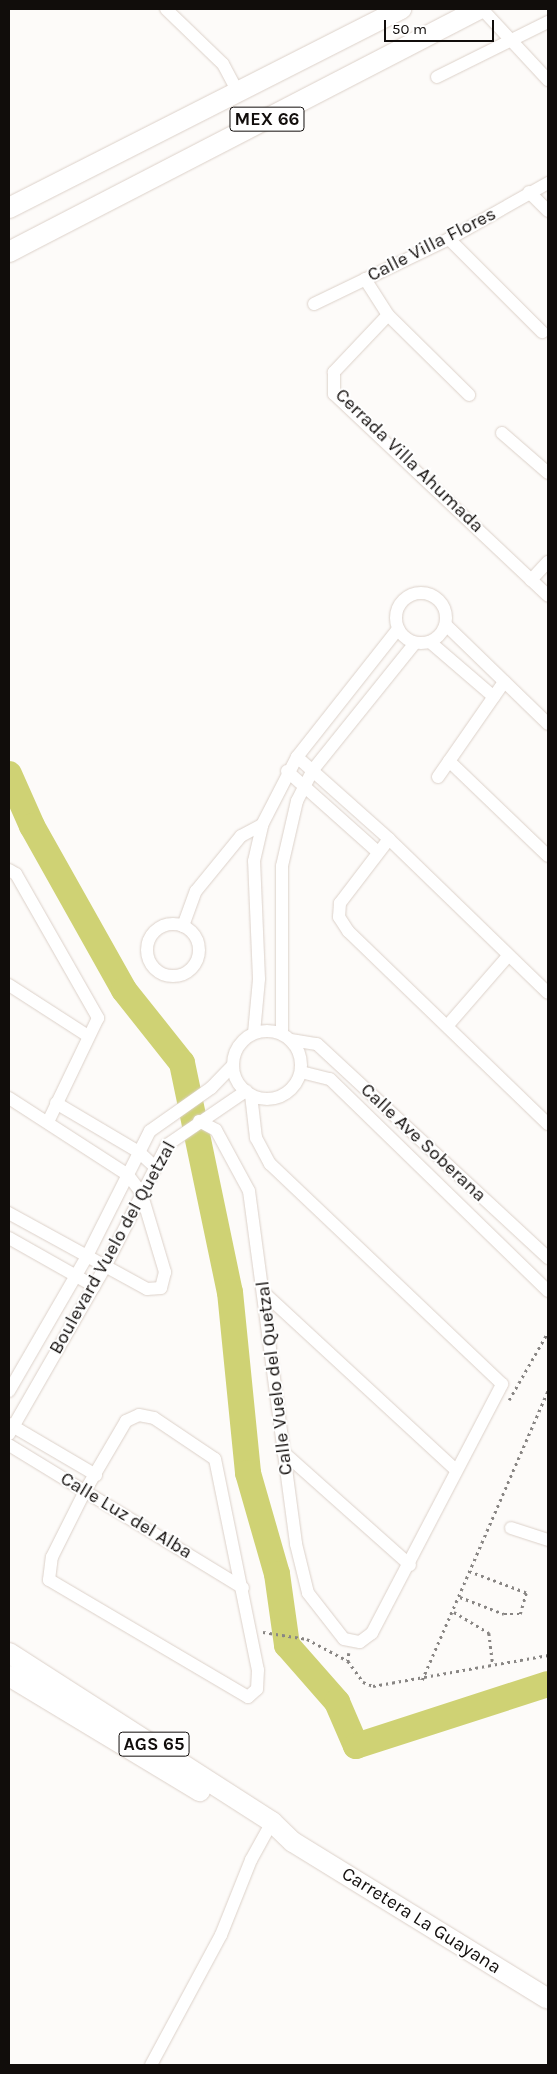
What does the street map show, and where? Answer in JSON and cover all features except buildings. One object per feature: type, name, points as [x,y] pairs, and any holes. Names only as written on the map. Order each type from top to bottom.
[{"type":"main road","name":"MEX 66","points":[[9,208],[401,9]]},
{"type":"main road","name":"MEX 66","points":[[9,252],[480,9]]},
{"type":"main road","name":"Carretera La Guayana","points":[[9,1653],[269,1827],[548,1999]]},
{"type":"main road","name":"Carretera La Guayana","points":[[9,1667],[16,1680],[269,1827]]},
{"type":"street","points":[[166,9],[224,64],[238,92]]},
{"type":"street","points":[[480,9],[509,42],[548,80]]},
{"type":"street","points":[[437,77],[548,22]]},
{"type":"street","name":"Calle Villa Flores","points":[[314,304],[449,239],[529,192],[548,183]]},
{"type":"street","points":[[529,192],[548,211]]},
{"type":"street","points":[[449,239],[542,332]]},
{"type":"street","points":[[365,279],[388,315],[469,395]]},
{"type":"street","name":"Cerrada Villa Ahumada","points":[[388,315],[334,372],[334,394],[548,596]]},
{"type":"street","points":[[502,433],[548,473]]},
{"type":"street","points":[[532,580],[548,562]]},
{"type":"street","points":[[254,1033],[259,979],[254,861],[262,825],[287,772],[297,756],[398,629],[398,607],[408,596],[423,592],[442,603],[446,625],[548,724]]},
{"type":"street","points":[[398,629],[415,643],[430,642],[446,625]]},
{"type":"street","points":[[430,642],[494,698]]},
{"type":"street","points":[[249,1093],[281,1096],[291,1090],[301,1072],[300,1055],[286,1037],[282,866],[304,785],[312,771],[415,643]]},
{"type":"street","points":[[438,777],[504,682]]},
{"type":"street","points":[[297,756],[389,839],[548,993]]},
{"type":"street","points":[[449,762],[548,856]]},
{"type":"street","points":[[287,772],[378,852]]},
{"type":"street","points":[[183,926],[196,891],[241,836],[262,825]]},
{"type":"street","points":[[389,839],[340,903],[339,917],[348,931],[448,1025],[548,1124]]},
{"type":"street","points":[[9,870],[16,874],[98,1018],[48,1122]]},
{"type":"street","points":[[168,925],[183,926],[198,946],[196,963],[180,976],[164,975],[147,955],[150,938],[168,925]]},
{"type":"street","points":[[448,1025],[508,956]]},
{"type":"street","points":[[9,985],[88,1036]]},
{"type":"street","points":[[286,1037],[254,1033],[242,1042],[233,1065],[235,1077],[249,1093],[256,1138],[270,1164],[490,1369],[502,1384],[498,1397],[456,1470],[410,1565],[372,1633],[360,1642],[344,1639]]},
{"type":"street","name":"Calle Ave Soberana","points":[[286,1037],[317,1044],[548,1258]]},
{"type":"street","name":"Boulevard Vuelo del Quetzal","points":[[9,1390],[86,1258],[139,1152],[157,1124],[211,1088],[233,1065]]},
{"type":"street","name":"Calle Ave Soberana","points":[[301,1072],[330,1079],[548,1291]]},
{"type":"street","name":"Boulevard Vuelo del Quetzal","points":[[10,1428],[105,1267],[140,1192],[173,1137],[249,1093]]},
{"type":"street","points":[[9,1098],[128,1175],[140,1192],[165,1272],[161,1288],[147,1289],[86,1258],[9,1213]]},
{"type":"street","points":[[56,1103],[139,1152],[154,1166]]},
{"type":"street","name":"Calle Vuelo del Quetzal","points":[[199,1121],[216,1130],[249,1191],[283,1452],[308,1593],[344,1639]]},
{"type":"street","points":[[9,1238],[94,1286]]},
{"type":"street","points":[[263,1292],[456,1470]]},
{"type":"street","points":[[139,1415],[154,1418],[215,1458],[243,1588],[249,1631],[258,1670],[257,1689],[248,1697],[49,1580],[50,1563],[85,1491],[96,1475],[126,1421],[139,1415]]},
{"type":"street","name":"Calle Luz del Alba","points":[[10,1428],[96,1475]]},
{"type":"street","name":"Calle Luz del Alba","points":[[9,1445],[243,1588]]},
{"type":"street","points":[[283,1452],[410,1565]]},
{"type":"street","points":[[511,1528],[548,1540]]},
{"type":"street","points":[[151,2065],[221,1935],[269,1827]]},
{"type":"path","points":[[498,1397],[508,1400],[517,1392],[548,1332]]},
{"type":"path","points":[[422,1680],[454,1612],[548,1390]]},
{"type":"path","points":[[460,1597],[504,1614],[520,1614],[526,1593],[470,1572]]},
{"type":"path","points":[[454,1612],[489,1633],[493,1665]]},
{"type":"path","points":[[249,1631],[307,1639],[348,1661],[363,1682],[373,1686],[422,1680],[548,1655]]},
{"type":"path","points":[[344,1639],[350,1649],[348,1661]]},
{"type":"waterway","points":[[9,774],[32,826],[124,990],[182,1063],[230,1292],[248,1473],[277,1574],[287,1645],[337,1702],[356,1746],[548,1684]]}]
